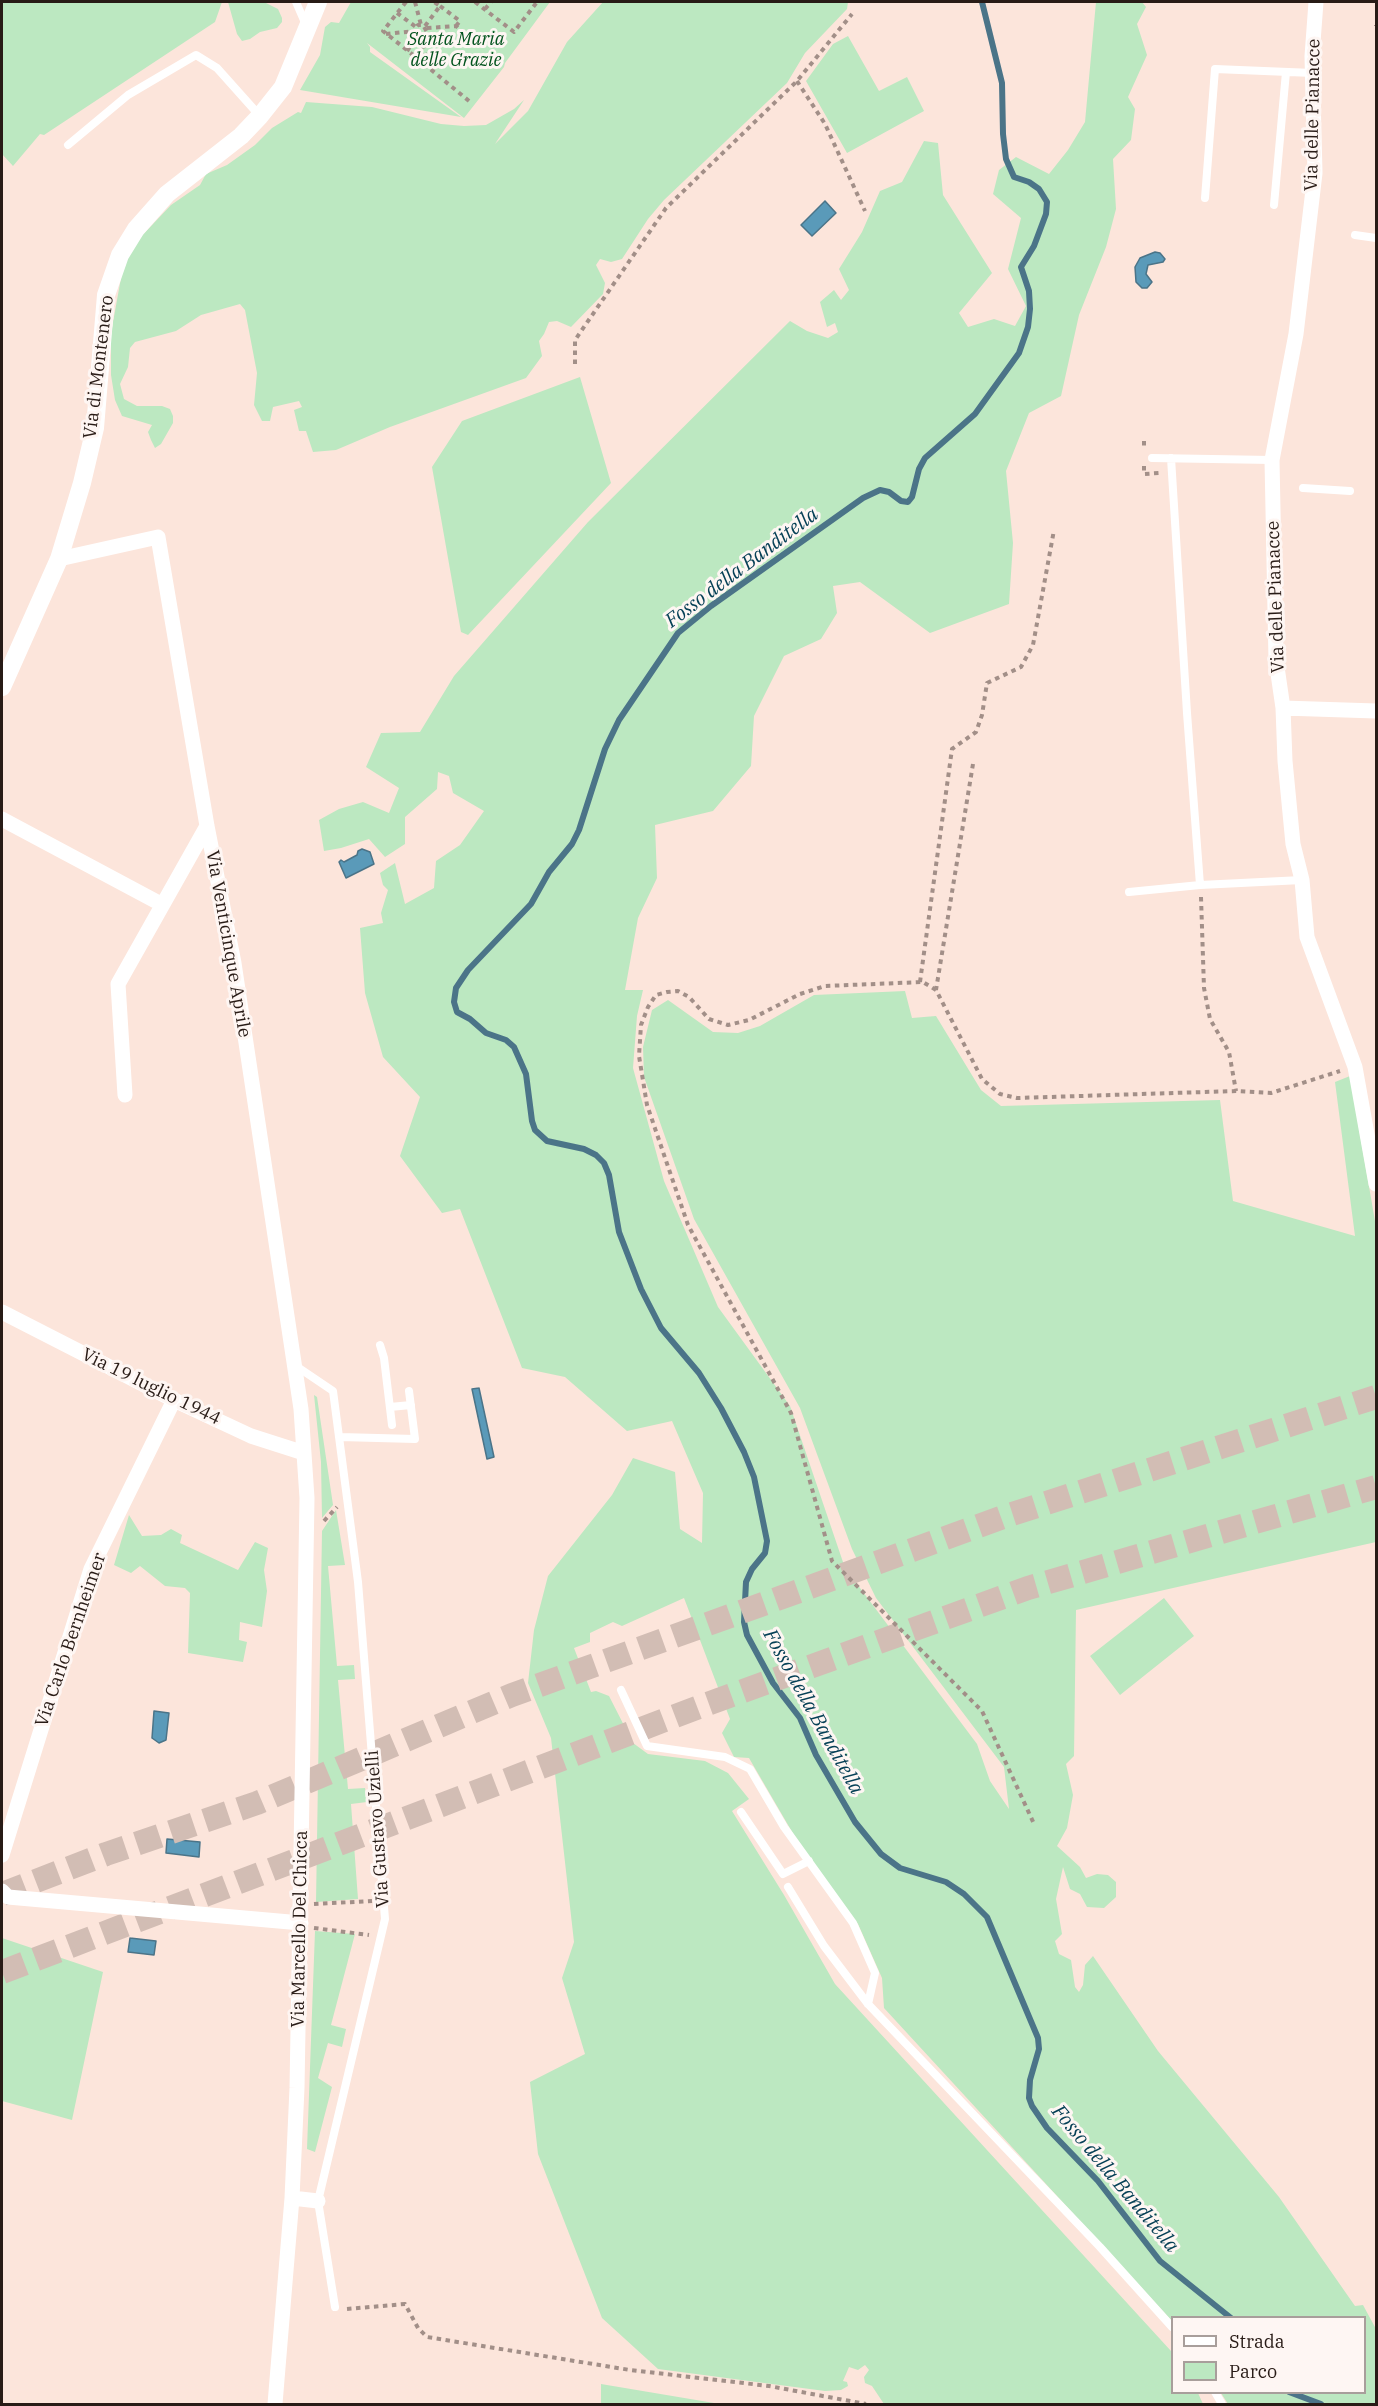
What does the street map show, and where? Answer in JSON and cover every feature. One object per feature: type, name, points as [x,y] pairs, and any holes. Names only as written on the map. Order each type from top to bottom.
[{"type":"street","name":"Via delle Pianacce","points":[[1316,2],[1313,73],[1315,173],[1296,334],[1272,460],[1276,660],[1283,708],[1285,760],[1293,844],[1302,880],[1307,937],[1355,1067],[1377,1184]]},
{"type":"street","name":"Via di Montenero","points":[[2,687],[59,559],[82,483],[95,428],[106,295],[120,255],[136,229],[167,194],[241,136],[260,116],[283,87],[315,11]]},
{"type":"street","name":"Via Venticinque Aprile","points":[[59,559],[158,537],[207,826],[234,963],[301,1410],[304,1453]]},
{"type":"street","points":[[1283,708],[1377,711]]},
{"type":"street","points":[[2,819],[161,904]]},
{"type":"street","points":[[125,1095],[118,984],[207,826]]},
{"type":"street","name":"Via 19 luglio 1944","points":[[2,1312],[174,1400],[251,1436],[304,1453]]},
{"type":"street","name":"Via Carlo Bernheimer","points":[[2,1855],[91,1569],[174,1400]]},
{"type":"street","name":"Via Marcello Del Chicca","points":[[275,2404],[292,2198],[308,1925],[307,1498],[304,1453]]},
{"type":"street","points":[[2,1891],[8,1897],[308,1925]]},
{"type":"street","points":[[292,2198],[318,2201]]},
{"type":"lane","points":[[296,2],[315,11]]},
{"type":"lane","points":[[68,146],[128,95],[196,55],[217,68],[260,116]]},
{"type":"lane","points":[[1205,198],[1215,69],[1313,73]]},
{"type":"lane","points":[[1274,206],[1286,72]]},
{"type":"lane","points":[[1355,235],[1377,238]]},
{"type":"lane","points":[[1152,458],[1272,460]]},
{"type":"lane","points":[[1171,458],[1200,885]]},
{"type":"lane","points":[[1303,488],[1350,491]]},
{"type":"lane","points":[[1129,892],[1200,885],[1302,880]]},
{"type":"lane","points":[[380,1345],[384,1358],[392,1425]]},
{"type":"lane","name":"Via Gustavo Uzielli","points":[[294,1366],[333,1391],[358,1582],[385,1920],[318,2201],[334,2307]]},
{"type":"lane","points":[[340,1437],[415,1439],[409,1391]]},
{"type":"lane","points":[[390,1407],[411,1405]]},
{"type":"lane","points":[[621,1690],[647,1746],[725,1757],[750,1769],[784,1827],[853,1923],[875,1973],[868,2004]]},
{"type":"lane","points":[[741,1812],[783,1874],[809,1861]]},
{"type":"lane","points":[[788,1887],[824,1946],[868,2004],[1100,2247],[1171,2325]]},
{"type":"path","points":[[406,2],[383,31],[469,101]]},
{"type":"path","points":[[386,34],[427,32],[415,2]]},
{"type":"path","points":[[434,2],[460,21],[456,26]]},
{"type":"path","points":[[475,2],[514,32],[537,2]]},
{"type":"path","points":[[485,9],[491,2]]},
{"type":"path","points":[[407,51],[440,6]]},
{"type":"path","points":[[397,13],[418,33],[429,68]]},
{"type":"path","points":[[575,364],[575,340],[666,208],[797,81],[852,14]]},
{"type":"path","points":[[424,26],[456,26],[468,37]]},
{"type":"path","points":[[797,81],[825,124],[865,211]]},
{"type":"path","points":[[920,982],[952,749],[976,732],[982,715],[987,683],[1021,667],[1033,645],[1054,530]]},
{"type":"path","points":[[936,990],[973,764]]},
{"type":"path","points":[[1200,885],[1204,988],[1210,1019],[1229,1052],[1236,1091]]},
{"type":"path","points":[[1035,1826],[982,1711],[831,1561],[791,1413],[688,1225],[647,1105],[639,1056],[641,1025],[648,1006],[656,995],[678,991],[689,997],[709,1019],[728,1025],[749,1020],[800,994],[825,986],[923,982],[936,990],[982,1079],[1000,1094],[1017,1098],[1236,1091],[1271,1092],[1355,1067]]},
{"type":"path","points":[[318,1527],[347,1496]]},
{"type":"path","points":[[314,1904],[372,1900],[371,1912]]},
{"type":"path","points":[[308,1925],[370,1935]]},
{"type":"path","points":[[334,2307],[353,2310],[405,2304],[418,2328],[427,2337],[630,2370],[769,2386],[866,2404]]},
{"type":"green space","points":[[2,2],[222,2],[215,22],[44,135],[40,134],[13,166],[2,154]]},
{"type":"green space","points":[[228,2],[264,2],[278,9],[282,22],[277,28],[260,32],[242,41],[237,34]]},
{"type":"green space","name":"Santa Maria delle Grazie","points":[[351,2],[550,2],[464,118],[367,43],[370,52],[461,117],[300,90],[320,55],[325,27],[331,22],[339,23]]},
{"type":"green space","points":[[603,2],[848,2],[847,9],[805,53],[787,83],[664,200],[648,219],[622,259],[611,262],[600,259],[596,265],[605,283],[603,294],[571,327],[557,321],[549,322],[539,341],[542,356],[526,378],[390,427],[336,450],[313,452],[306,431],[299,431],[294,410],[302,407],[299,401],[273,407],[270,421],[262,421],[254,405],[257,373],[245,310],[240,304],[201,315],[176,331],[135,342],[130,348],[128,367],[120,384],[124,399],[137,406],[162,406],[170,409],[173,423],[161,444],[155,448],[151,440],[148,432],[152,425],[122,416],[115,400],[111,375],[111,333],[125,256],[171,205],[200,185],[206,174],[227,165],[255,145],[272,128],[298,112],[301,113],[306,102],[372,107],[441,124],[464,126],[486,125],[514,109],[524,100],[495,144],[528,111],[567,42]]},
{"type":"green space","points":[[1096,2],[1142,2],[1146,7],[1137,24],[1147,55],[1128,97],[1135,109],[1131,140],[1113,159],[1116,209],[1106,247],[1079,315],[1061,396],[1029,413],[1006,471],[1013,543],[1009,604],[930,633],[860,582],[833,586],[837,613],[821,639],[784,656],[754,716],[751,766],[713,811],[655,825],[657,878],[638,918],[625,990],[643,990],[637,1016],[633,1068],[664,1181],[718,1307],[790,1406],[845,1568],[977,1744],[990,1781],[1009,1809],[1004,1767],[876,1598],[852,1549],[800,1408],[694,1219],[644,1077],[643,1047],[652,1010],[668,1000],[713,1032],[738,1033],[760,1026],[814,995],[905,991],[912,1018],[936,1016],[981,1090],[1001,1106],[1220,1100],[1233,1201],[1355,1236],[1335,1082],[1350,1076],[1376,1227],[1376,1542],[1076,1610],[1074,1756],[1066,1764],[1073,1795],[1067,1828],[1057,1846],[1080,1867],[1086,1878],[1097,1874],[1108,1875],[1116,1882],[1116,1897],[1104,1908],[1087,1907],[1080,1894],[1070,1889],[1063,1867],[1056,1899],[1062,1934],[1055,1941],[1059,1954],[1071,1960],[1075,1987],[1079,1992],[1083,1985],[1085,1965],[1093,1956],[1158,2051],[1279,2197],[1355,2306],[1363,2305],[1376,2329],[1376,2404],[1228,2404],[1222,2394],[1366,2394],[1366,2316],[1171,2316],[1171,2320],[884,2008],[882,1978],[858,1924],[809,1861],[749,1758],[734,1757],[722,1733],[730,1719],[684,1598],[622,1626],[613,1622],[590,1633],[590,1642],[574,1648],[591,1692],[596,1691],[609,1696],[633,1743],[648,1754],[705,1761],[728,1773],[749,1799],[732,1811],[835,1984],[1171,2351],[1171,2394],[1198,2394],[1203,2404],[884,2404],[872,2386],[865,2383],[864,2377],[869,2370],[865,2365],[858,2370],[849,2367],[843,2381],[847,2382],[848,2386],[841,2390],[825,2391],[658,2369],[602,2318],[538,2154],[530,2082],[585,2054],[562,1978],[574,1942],[551,1738],[528,1683],[534,1630],[548,1576],[612,1495],[633,1458],[675,1472],[680,1529],[702,1543],[703,1493],[672,1421],[627,1431],[565,1377],[522,1368],[460,1209],[442,1213],[400,1156],[420,1097],[383,1057],[365,993],[360,928],[383,923],[381,913],[388,890],[383,885],[380,873],[395,863],[405,904],[434,888],[436,861],[460,845],[484,811],[453,793],[449,776],[438,772],[437,789],[405,817],[405,844],[385,857],[369,839],[324,851],[319,820],[339,809],[363,802],[389,813],[399,788],[366,767],[381,733],[420,732],[454,676],[588,522],[790,321],[807,331],[828,338],[838,332],[835,323],[827,327],[820,302],[834,290],[841,300],[849,290],[839,269],[862,232],[880,191],[902,182],[924,141],[938,143],[943,195],[992,273],[959,313],[968,327],[994,319],[1015,326],[1026,306],[1008,269],[1021,218],[993,194],[999,170],[1016,157],[1049,174],[1068,150],[1085,122]]},
{"type":"green space","points":[[848,36],[879,91],[907,77],[924,111],[847,153],[806,81],[833,44]]},
{"type":"green space","points":[[580,377],[611,483],[468,635],[461,632],[432,467],[462,421]]},
{"type":"green space","points":[[314,1395],[317,1397],[333,1505],[322,1518],[321,1462]]},
{"type":"green space","points":[[336,1510],[345,1565],[328,1566],[337,1666],[354,1665],[355,1679],[338,1680],[348,1789],[365,1788],[367,1802],[351,1804],[358,1899],[316,1902],[322,1531]]},
{"type":"green space","points":[[129,1515],[142,1536],[161,1535],[171,1529],[182,1535],[180,1543],[238,1570],[255,1542],[268,1548],[264,1570],[267,1591],[262,1627],[240,1622],[239,1640],[247,1642],[243,1662],[188,1653],[190,1593],[185,1588],[165,1586],[140,1566],[131,1573],[114,1565]]},
{"type":"green space","points":[[1164,1598],[1194,1636],[1120,1695],[1090,1656]]},
{"type":"green space","points":[[315,1931],[355,1934],[331,2025],[346,2029],[342,2047],[328,2043],[318,2078],[332,2087],[315,2152],[307,2149]]},
{"type":"green space","points":[[2,1938],[103,1972],[72,2120],[2,2101]]},
{"type":"green space","points":[[601,2384],[720,2404],[601,2404]]},
{"type":"water","points":[[825,201],[836,213],[812,236],[801,225]]},
{"type":"water","points":[[1155,252],[1160,253],[1165,259],[1163,262],[1148,265],[1146,274],[1152,282],[1147,288],[1142,288],[1136,282],[1135,267],[1140,258]]},
{"type":"water","points":[[362,849],[370,852],[374,864],[346,878],[339,862],[341,860],[344,862],[357,855]]},
{"type":"water","points":[[479,1388],[494,1457],[487,1459],[472,1389]]},
{"type":"water","points":[[154,1711],[169,1713],[166,1740],[159,1743],[152,1738]]},
{"type":"water","points":[[167,1839],[200,1842],[199,1857],[166,1853]]},
{"type":"water","points":[[130,1938],[156,1941],[154,1955],[128,1952]]},
{"type":"waterway","name":"Fosso della Banditella","points":[[982,2],[1002,83],[1006,159],[1014,177],[1029,182],[1039,189],[1047,202],[1046,214],[1034,246],[1021,267],[1029,291],[1030,309],[1028,327],[1019,353],[975,414],[925,458],[919,469],[912,497],[908,502],[901,501],[889,492],[880,490],[863,498],[711,606],[678,633],[619,720],[605,749],[579,830],[572,844],[549,872],[531,904],[468,970],[456,988],[454,1002],[457,1012],[470,1019],[486,1033],[506,1040],[514,1047],[526,1074],[535,1130],[547,1141],[584,1149],[596,1155],[604,1163],[609,1175],[619,1232],[641,1289],[661,1328],[699,1373],[744,1452],[754,1477],[767,1541],[765,1553],[752,1569],[746,1582],[744,1622],[747,1635],[773,1683],[800,1718],[816,1755],[855,1822],[881,1854],[900,1868],[946,1882],[964,1894],[987,1917],[1038,2038],[1039,2049],[1030,2080],[1029,2098],[1047,2128],[1098,2181],[1160,2261],[1229,2316]]},
{"type":"waterway","name":"Fosso della Banditella","points":[[1294,2394],[1321,2404]]},
{"type":"tunnel","points":[[2,1894],[106,1854],[257,1803],[512,1695],[1006,1516],[1376,1397]]},
{"type":"tunnel","points":[[2,1972],[699,1707],[1028,1588],[1376,1487]]}]
